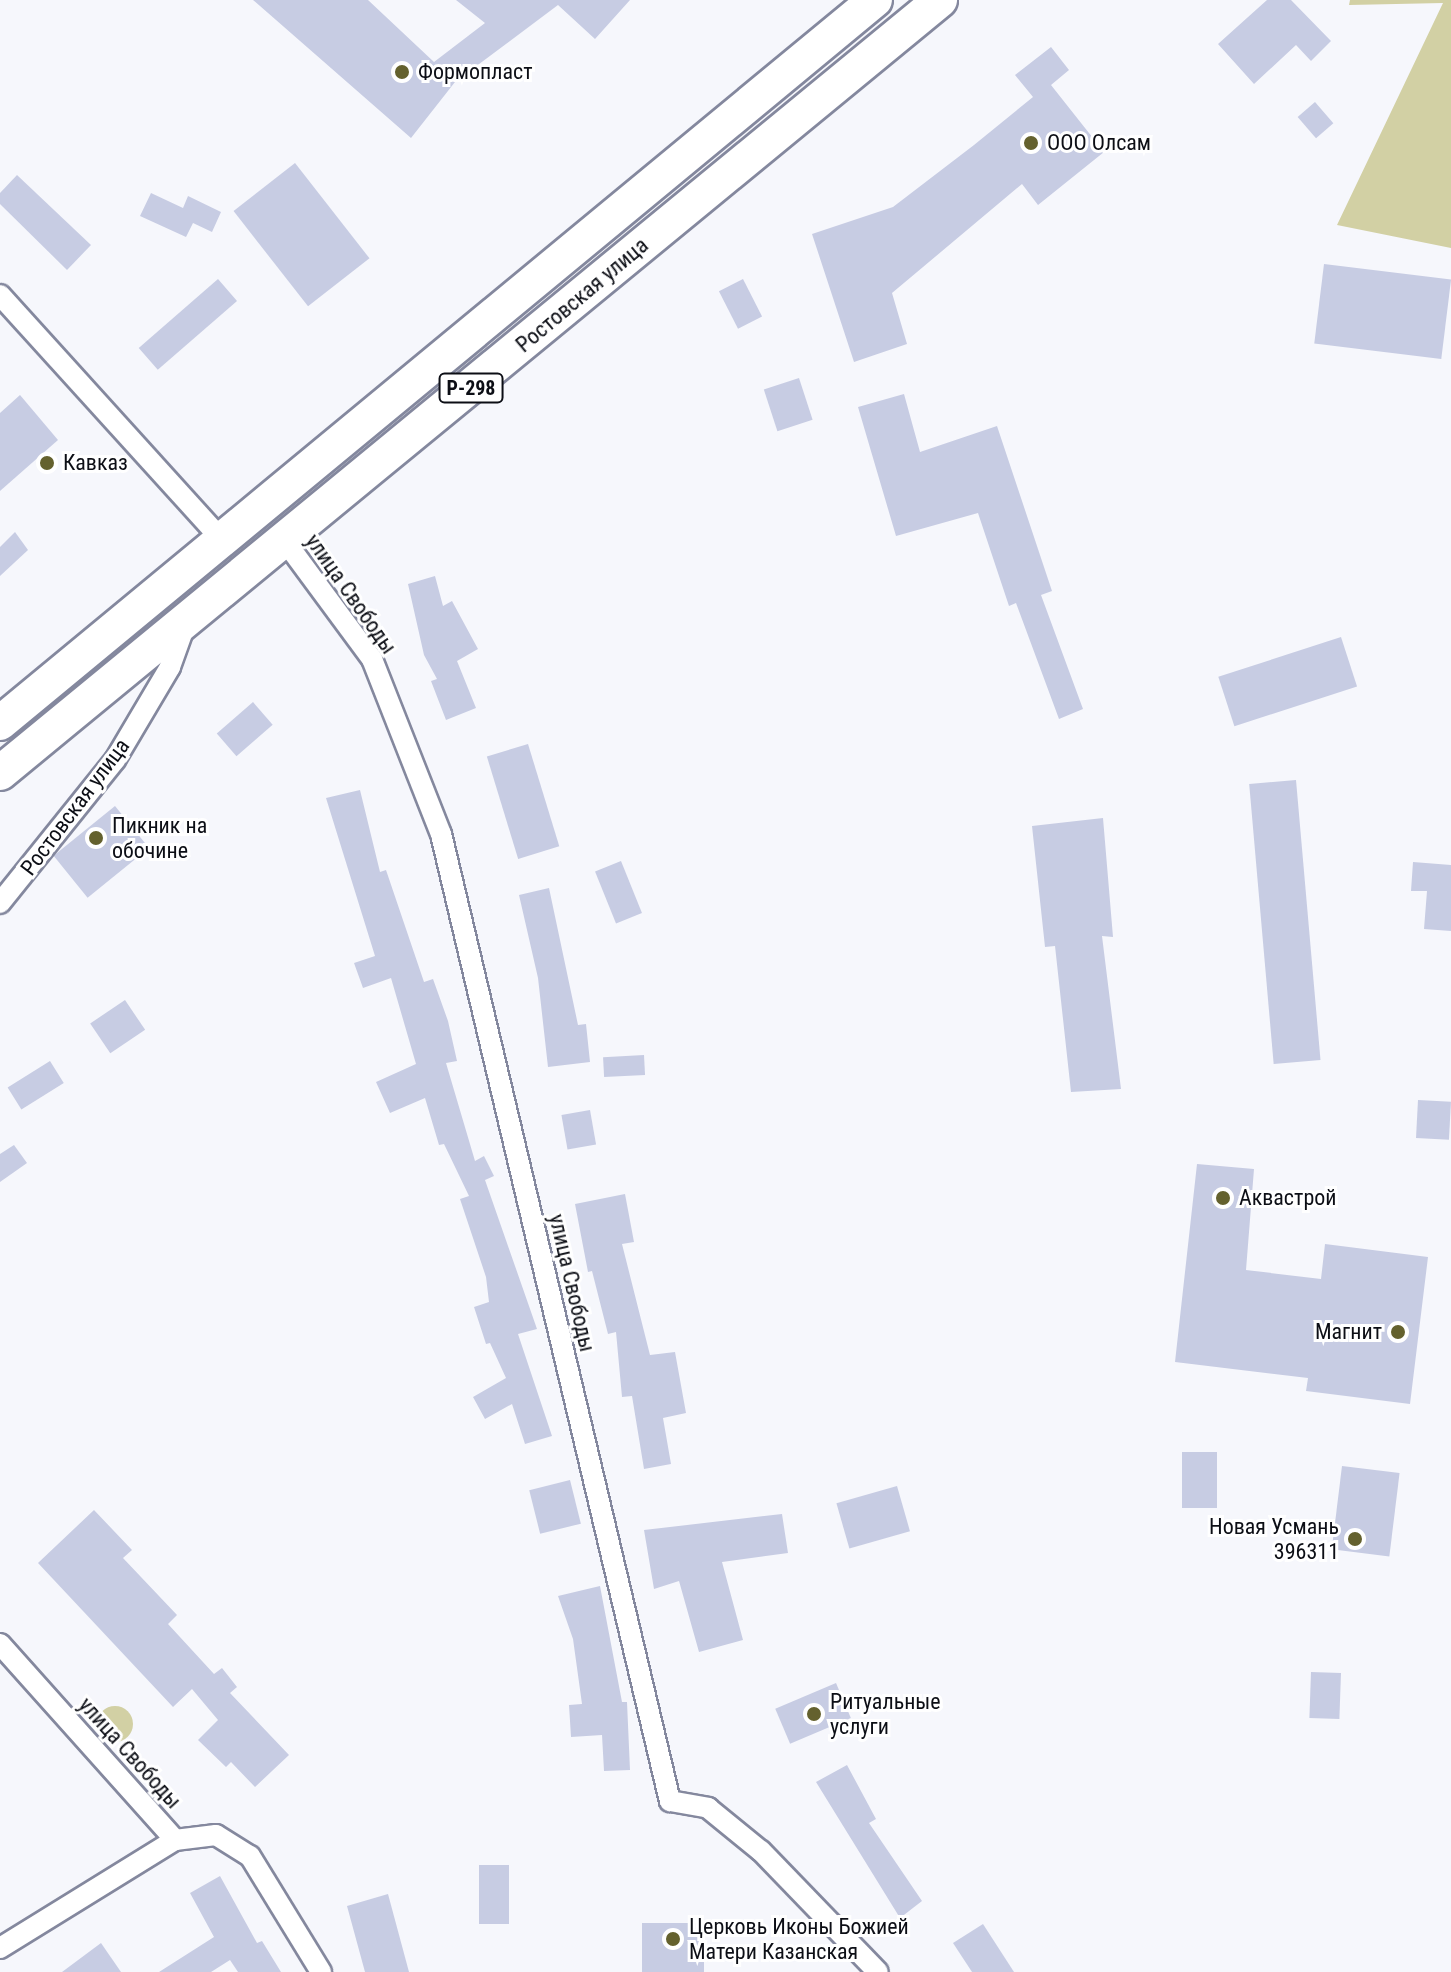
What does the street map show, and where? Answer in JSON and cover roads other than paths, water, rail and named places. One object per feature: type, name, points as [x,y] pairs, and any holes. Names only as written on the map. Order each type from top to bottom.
[{"type":"highway","name":"Ростовская улица","points":[[0,723],[224,542],[875,0]]},
{"type":"highway","name":"Ростовская улица","points":[[0,773],[940,0]]},
{"type":"street","points":[[0,295],[224,542]]},
{"type":"street","name":"улица Свободы","points":[[285,541],[372,659],[441,834],[670,1801],[708,1808],[761,1851],[878,1972]]},
{"type":"street","name":"Ростовская улица","points":[[0,903],[115,760],[170,667],[187,621]]},
{"type":"street","name":"улица Свободы","points":[[0,1644],[175,1840],[216,1835],[250,1856],[321,1972]]},
{"type":"street","points":[[0,1948],[175,1840]]},
{"type":"place","name":"Формопласт","points":[[402,72]]},
{"type":"place","name":"ООО Олсам","points":[[1031,143]]},
{"type":"place","name":"Кавказ","points":[[47,463]]},
{"type":"place","name":"Пикник на обочине","points":[[96,838]]},
{"type":"place","name":"Аквастрой","points":[[1223,1198]]},
{"type":"place","name":"Магнит","points":[[1398,1332]]},
{"type":"place","name":"Новая Усмань 396311","points":[[1355,1539]]},
{"type":"place","name":"Ритуальные услуги","points":[[814,1714]]},
{"type":"place","name":"Церковь Иконы Божией Матери Казанская","points":[[673,1939]]}]
